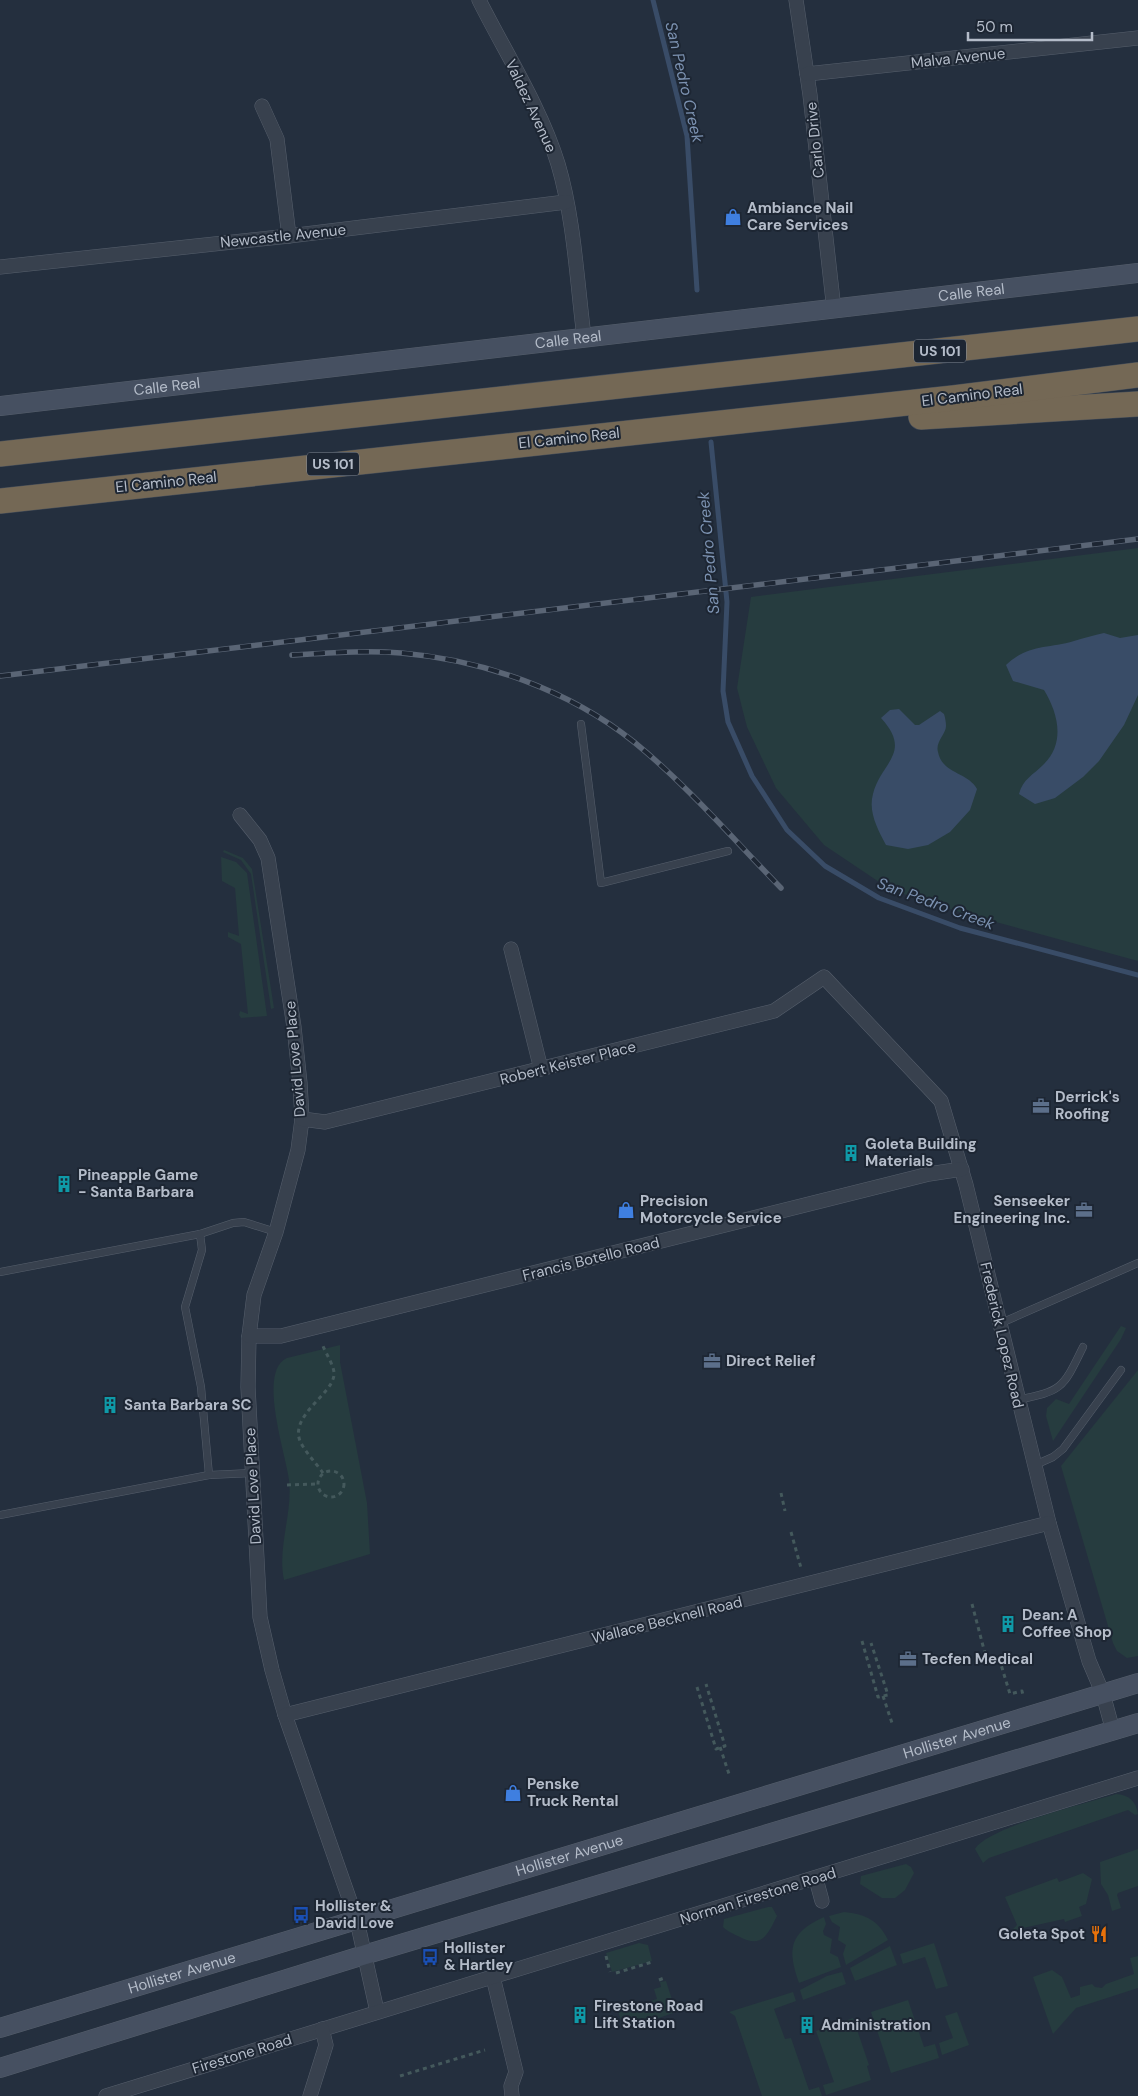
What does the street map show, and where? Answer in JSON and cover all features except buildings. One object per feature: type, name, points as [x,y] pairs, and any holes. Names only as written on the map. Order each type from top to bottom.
[{"type":"highway","name":"US 101","points":[[0,454],[1138,329]]},
{"type":"highway","name":"El Camino Real","points":[[0,500],[836,410],[1138,374]]},
{"type":"highway","points":[[836,410],[904,417],[1138,404]]},
{"type":"main road","name":"Calle Real","points":[[0,406],[584,336],[834,310],[1138,273]]},
{"type":"main road","name":"Hollister Avenue","points":[[0,2028],[1138,1683]]},
{"type":"main road","points":[[0,2068],[364,1955],[1138,1723]]},
{"type":"street","name":"Valdez Avenue","points":[[479,0],[543,126],[558,164],[566,202],[584,336]]},
{"type":"street","name":"Carlo Drive","points":[[796,0],[807,74],[834,310]]},
{"type":"street","name":"Malva Avenue","points":[[807,74],[1138,38]]},
{"type":"street","points":[[262,106],[278,139],[289,236]]},
{"type":"street","name":"Newcastle Avenue","points":[[0,267],[289,236],[566,202]]},
{"type":"street","name":"David Love Place","points":[[240,815],[260,840],[268,858],[294,1027],[302,1119],[298,1150],[276,1232],[254,1295],[248,1336],[248,1387],[260,1617],[285,1715],[356,1921],[377,2011]]},
{"type":"street","points":[[510,949],[542,1069]]},
{"type":"street","name":"Robert Keister Place","points":[[302,1119],[325,1122],[774,1011],[824,977]]},
{"type":"street","name":"Frederick Lopez Road","points":[[824,977],[941,1101],[962,1169],[1001,1323],[1017,1400],[1049,1523],[1089,1661],[1103,1694],[1113,1732]]},
{"type":"street","name":"Francis Botello Road","points":[[248,1336],[281,1336],[930,1174],[962,1169]]},
{"type":"street","name":"Wallace Becknell Road","points":[[285,1715],[1049,1523]]},
{"type":"street","name":"Norman Firestone Road","points":[[377,2011],[816,1879],[1138,1778]]},
{"type":"street","points":[[816,1879],[822,1901]]},
{"type":"street","points":[[493,1977],[516,2072],[510,2086],[512,2096]]},
{"type":"street","name":"Firestone Road","points":[[106,2096],[377,2011]]},
{"type":"street","points":[[310,2096],[326,2045],[322,2029]]},
{"type":"lane","points":[[581,724],[600,883],[728,851]]},
{"type":"lane","points":[[0,1272],[200,1234],[233,1223],[244,1222],[276,1232]]},
{"type":"lane","points":[[200,1234],[202,1250],[185,1308],[201,1387],[209,1475]]},
{"type":"lane","points":[[1001,1323],[1138,1263]]},
{"type":"lane","points":[[1017,1400],[1038,1396],[1060,1387],[1068,1377],[1083,1347]]},
{"type":"lane","points":[[1034,1465],[1053,1457],[1062,1449],[1121,1370]]},
{"type":"lane","points":[[0,1515],[209,1475],[252,1473]]},
{"type":"path","points":[[323,1346],[335,1372],[333,1380],[328,1390],[313,1403],[304,1417],[299,1433],[300,1441],[323,1473]]},
{"type":"path","points":[[329,1470],[336,1472],[344,1481],[340,1493],[329,1497],[323,1495],[317,1484],[323,1473],[329,1470]]},
{"type":"path","points":[[287,1485],[317,1484]]},
{"type":"path","points":[[781,1493],[786,1511]]},
{"type":"path","points":[[791,1532],[800,1568]]},
{"type":"path","points":[[972,1604],[987,1661],[999,1658],[1010,1694],[1022,1691],[1023,1695]]},
{"type":"path","points":[[862,1641],[878,1697],[888,1695],[871,1643]]},
{"type":"path","points":[[697,1687],[716,1748],[725,1746],[706,1684]]},
{"type":"path","points":[[884,1696],[893,1726]]},
{"type":"path","points":[[720,1747],[730,1777]]},
{"type":"path","points":[[605,1953],[610,1972]]},
{"type":"path","points":[[616,1973],[652,1962]]},
{"type":"path","points":[[659,1980],[664,1978]]},
{"type":"path","points":[[400,2076],[485,2050]]},
{"type":"green space","points":[[1138,548],[1138,961],[963,913],[891,890],[824,845],[776,788],[747,727],[737,688],[751,597]]},
{"type":"green space","points":[[224,850],[243,858],[252,869],[274,1008],[271,1009],[251,874],[241,860],[223,852]]},
{"type":"green space","points":[[221,857],[236,862],[247,873],[267,1016],[241,1018],[239,1015],[240,1011],[248,1014],[241,944],[228,937],[228,932],[239,936],[235,888],[222,881]]},
{"type":"green space","points":[[1121,1326],[1126,1328],[1121,1339],[1053,1441],[1046,1416],[1047,1408],[1056,1399],[1069,1404]]},
{"type":"green space","points":[[340,1345],[340,1362],[367,1503],[370,1554],[284,1580],[282,1555],[290,1492],[276,1414],[274,1379],[278,1366],[287,1358]]},
{"type":"green space","points":[[1138,1370],[1138,1656],[1127,1658],[1117,1651],[1113,1643],[1061,1466]]},
{"type":"green space","points":[[1116,1794],[1125,1796],[1134,1802],[1138,1814],[1135,1815],[1128,1810],[989,1858],[983,1863],[975,1849],[999,1832],[1018,1824]]},
{"type":"green space","points":[[1138,1849],[1138,1886],[1118,1893],[1121,1908],[1112,1911],[1108,1895],[1101,1884],[1100,1862]]},
{"type":"green space","points":[[906,1864],[911,1867],[914,1873],[905,1890],[895,1898],[882,1898],[860,1884],[861,1876]]},
{"type":"green space","points":[[1083,1873],[1092,1879],[1086,1904],[1079,1907],[1082,1916],[1065,1922],[1064,1919],[1023,1928],[1019,1930],[1019,1934],[1008,1938],[1006,1936],[1017,1925],[1005,1897],[1057,1878],[1059,1882]]},
{"type":"green space","points":[[772,1907],[777,1916],[771,1929],[759,1940],[748,1940],[731,1933],[723,1927],[724,1919]]},
{"type":"green space","points":[[844,1912],[865,1917],[876,1923],[888,1940],[846,1965],[843,1954],[846,1945],[838,1940],[840,1927],[832,1922],[829,1916]]},
{"type":"green space","points":[[824,1917],[826,1924],[823,1931],[824,1935],[832,1939],[830,1953],[838,1957],[841,1967],[799,1983],[793,1961],[792,1951],[794,1943],[804,1929]]},
{"type":"green space","points":[[639,1943],[648,1945],[652,1961],[612,1972],[606,1953]]},
{"type":"green space","points":[[934,1943],[948,1986],[936,1989],[925,1957],[903,1964],[900,1954]]},
{"type":"green space","points":[[890,1946],[897,1965],[855,1981],[850,1968]]},
{"type":"green space","points":[[1138,1956],[1138,1988],[1076,2008],[1053,2034],[1033,1977],[1052,1970],[1062,1977],[1071,1998],[1080,1995],[1080,1987],[1092,1984],[1095,1987],[1102,1988],[1106,1984],[1134,1974],[1130,1958]]},
{"type":"green space","points":[[842,1972],[846,1984],[803,2000],[800,1990],[827,1976]]},
{"type":"green space","points":[[666,1981],[676,2012],[624,2030],[618,2011],[657,1999],[654,1989],[661,1987],[660,1982]]},
{"type":"green space","points":[[793,1992],[796,2001],[774,2009],[785,2039],[791,2038],[809,2090],[819,2087],[822,2096],[762,2096],[735,2016],[729,2012]]},
{"type":"green space","points":[[908,2000],[924,2047],[935,2044],[939,2058],[891,2073],[871,2012]]},
{"type":"green space","points":[[957,2012],[969,2045],[942,2055],[939,2043],[953,2038],[945,2016]]},
{"type":"green space","points":[[853,2018],[869,2065],[867,2066],[871,2080],[826,2095],[823,2085],[834,2082],[816,2031]]},
{"type":"water","points":[[1104,633],[1120,638],[1138,635],[1138,695],[1124,725],[1099,761],[1083,777],[1055,798],[1035,804],[1019,794],[1026,781],[1043,765],[1055,747],[1057,738],[1056,718],[1044,690],[1013,681],[1006,665],[1014,658],[1030,650]]},
{"type":"water","points":[[899,709],[915,725],[919,725],[940,711],[944,714],[946,729],[937,748],[940,759],[950,769],[973,783],[977,789],[970,810],[950,832],[928,845],[908,849],[886,845],[875,821],[872,807],[873,794],[877,783],[895,749],[890,730],[881,718],[890,710]]},
{"type":"waterway","name":"San Pedro Creek","points":[[653,0],[687,136],[697,290]]},
{"type":"waterway","name":"San Pedro Creek","points":[[711,442],[727,602],[723,691],[728,722],[752,776],[787,830],[825,866],[879,898],[960,928],[1138,975]]},
{"type":"railway","points":[[0,676],[1138,539]]},
{"type":"railway","points":[[292,655],[374,652],[432,657],[494,671],[554,693],[582,707],[609,724],[654,759],[692,795],[781,888]]},
{"type":"place","name":"Ambiance Nail Care Services","points":[[733,217]]},
{"type":"place","name":"Derrick's Roofing","points":[[1041,1106]]},
{"type":"place","name":"Goleta Building Materials","points":[[851,1153]]},
{"type":"place","name":"Pineapple Game - Santa Barbara","points":[[64,1184]]},
{"type":"place","name":"Precision Motorcycle Service","points":[[626,1210]]},
{"type":"place","name":"Senseeker Engineering Inc.","points":[[1084,1210]]},
{"type":"place","name":"Direct Relief","points":[[712,1361]]},
{"type":"place","name":"Santa Barbara SC","points":[[110,1405]]},
{"type":"place","name":"Dean: A Coffee Shop","points":[[1008,1624]]},
{"type":"place","name":"Tecfen Medical","points":[[908,1659]]},
{"type":"place","name":"Penske Truck Rental","points":[[513,1793]]},
{"type":"place","name":"Hollister & David Love","points":[[301,1915]]},
{"type":"place","name":"Goleta Spot","points":[[1099,1934]]},
{"type":"place","name":"Hollister & Hartley","points":[[430,1957]]},
{"type":"place","name":"Firestone Road Lift Station","points":[[580,2015]]},
{"type":"place","name":"Administration","points":[[807,2025]]}]
